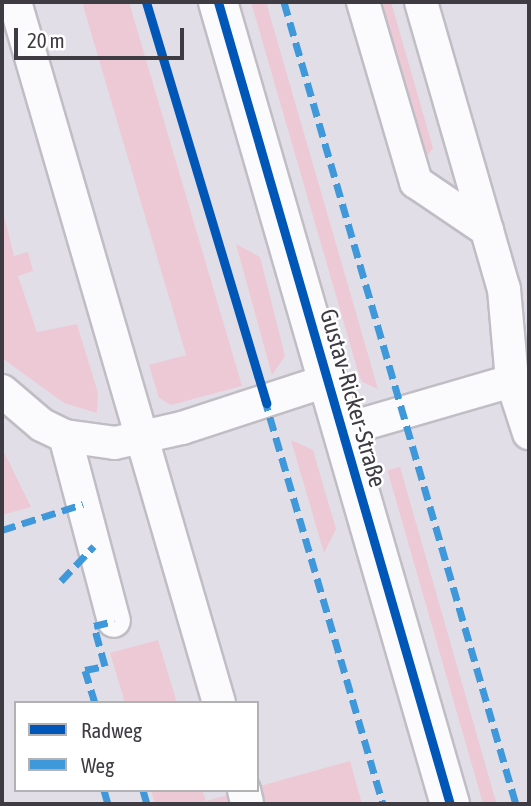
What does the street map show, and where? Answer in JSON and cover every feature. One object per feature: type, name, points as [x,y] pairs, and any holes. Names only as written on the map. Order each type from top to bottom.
[{"type":"street","name":"Gustav-Ricker-Straße","points":[[218,2],[450,804]]},
{"type":"lane","points":[[15,2],[218,701]]},
{"type":"lane","points":[[363,2],[415,182],[487,230]]},
{"type":"lane","points":[[421,2],[504,289],[512,381],[529,433]]},
{"type":"lane","points":[[2,391],[42,425],[65,436],[97,443],[143,438],[328,380]]},
{"type":"lane","points":[[342,430],[512,381]]},
{"type":"lane","points":[[65,436],[114,621]]},
{"type":"shaded area","points":[[82,2],[129,2],[242,386],[171,405],[159,398],[149,365],[186,355]]},
{"type":"shaded area","points":[[251,2],[266,2],[378,389],[362,382],[359,375]]},
{"type":"shaded area","points":[[378,2],[391,2],[433,148],[428,155],[424,154]]},
{"type":"shaded area","points":[[2,208],[14,256],[28,252],[33,271],[18,276],[37,332],[77,324],[98,393],[97,413],[64,403],[2,358]]},
{"type":"shaded area","points":[[236,244],[260,257],[285,356],[272,375]]},
{"type":"shaded area","points":[[291,440],[313,450],[336,529],[324,553]]},
{"type":"shaded area","points":[[2,448],[31,507],[2,515]]},
{"type":"shaded area","points":[[400,467],[497,804],[483,804],[388,471]]},
{"type":"shaded area","points":[[158,640],[176,701],[124,701],[110,653]]},
{"type":"shaded area","points":[[350,761],[362,804],[155,804],[152,792],[203,792],[206,801],[238,792],[259,792],[259,786]]},
{"type":"marked path","points":[[284,2],[516,804]]},
{"type":"marked path","points":[[264,397],[383,804]]},
{"type":"marked path","points":[[2,530],[83,504]]},
{"type":"marked path","points":[[61,581],[94,546]]},
{"type":"marked path","points":[[94,701],[85,670],[105,666],[94,626],[114,621]]},
{"type":"marked path","points":[[105,792],[108,804]]},
{"type":"marked path","points":[[144,792],[147,804]]},
{"type":"cycle path","points":[[146,2],[266,403]]},
{"type":"cycle path","points":[[218,2],[450,804]]}]
